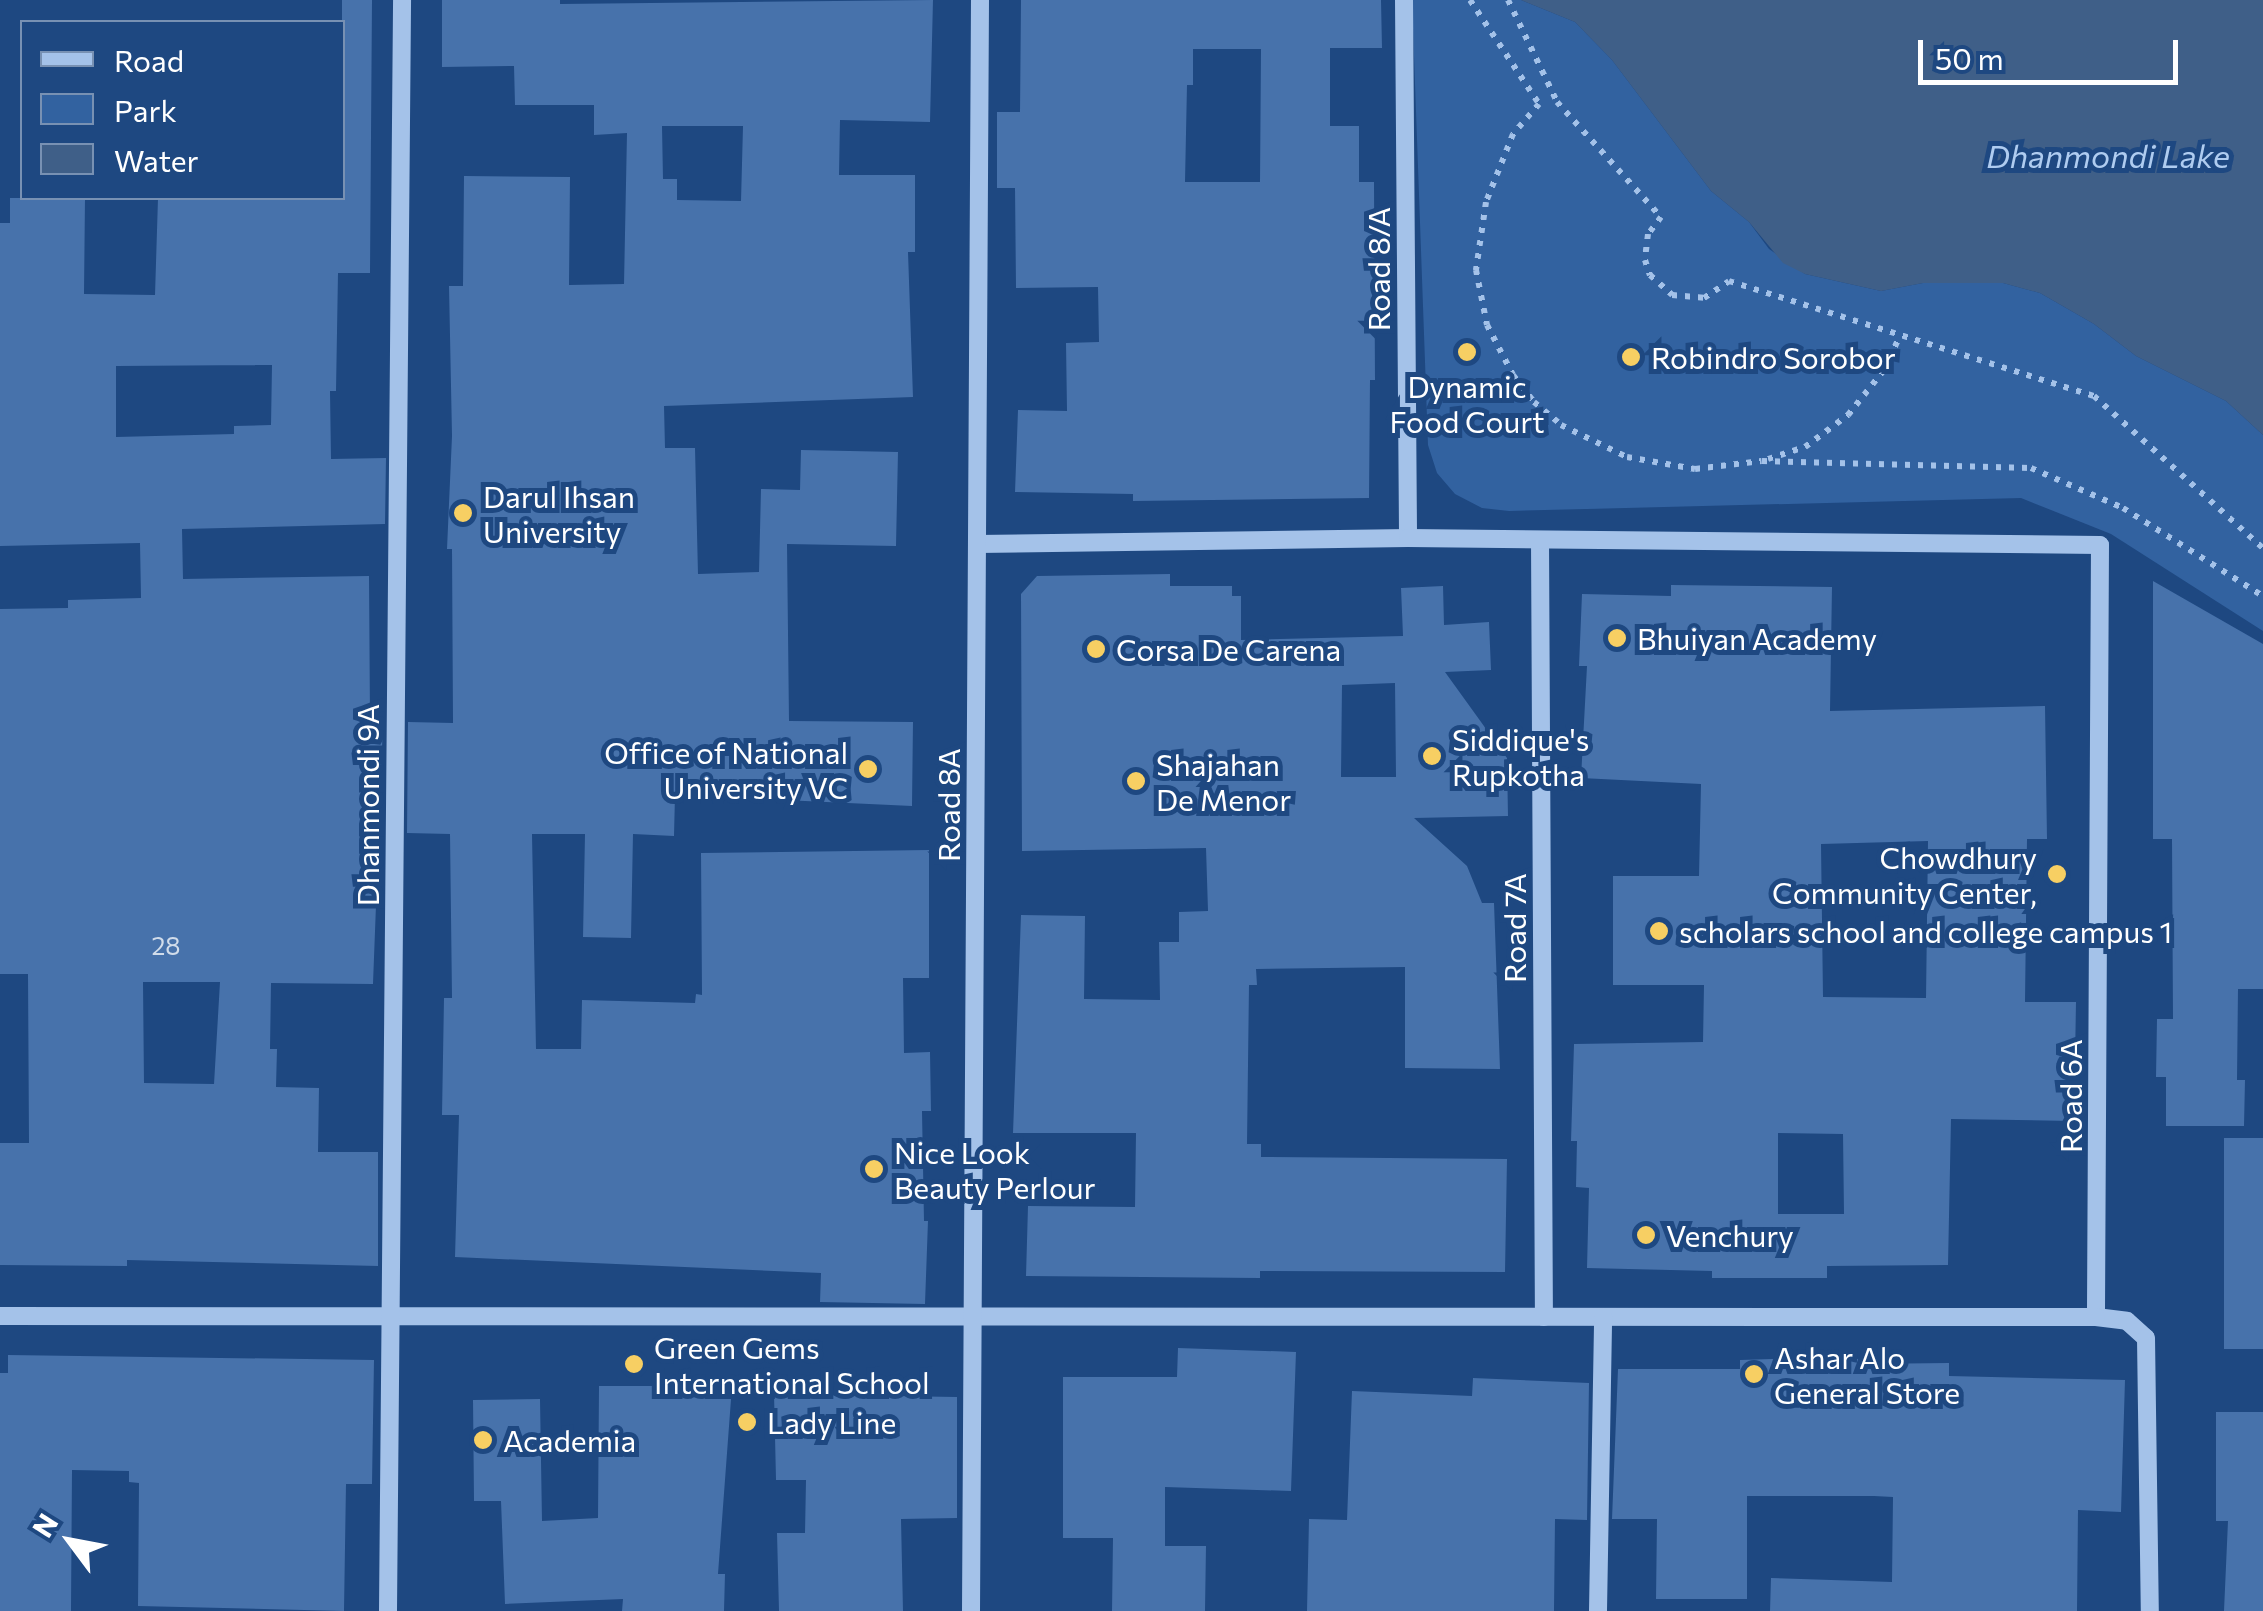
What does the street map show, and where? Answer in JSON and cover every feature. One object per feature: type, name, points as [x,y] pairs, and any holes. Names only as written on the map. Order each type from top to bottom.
[{"type":"street","name":"Dhanmondi 9A","points":[[388,1611],[402,0]]},
{"type":"street","name":"Road 8A","points":[[971,1611],[980,0]]},
{"type":"street","name":"Road 8/A","points":[[1404,0],[1408,538]]},
{"type":"street","points":[[977,544],[1540,540]]},
{"type":"street","name":"Road 6A","points":[[1540,540],[2100,546],[2096,1317]]},
{"type":"street","name":"Road 7A","points":[[1540,540],[1544,1316]]},
{"type":"street","points":[[0,1316],[2096,1317],[2127,1321],[2146,1338],[2150,1611]]},
{"type":"street","points":[[1598,1611],[1603,1317]]},
{"type":"path","points":[[1470,0],[1539,104],[1514,134],[1497,165],[1486,202],[1476,270],[1487,325],[1514,375],[1534,402],[1561,425],[1626,456],[1695,469],[1762,461],[2031,468],[2123,508],[2263,596]]},
{"type":"path","points":[[1508,0],[1557,102],[1661,217],[1648,234],[1645,260],[1660,286],[1688,300],[1704,298],[1730,281],[2094,396],[2263,548]]},
{"type":"path","points":[[1762,461],[1805,447],[1848,415],[1868,394],[1900,334]]},
{"type":"green space","points":[[1412,0],[1521,0],[1575,22],[1612,60],[1711,191],[1749,222],[1769,249],[1805,274],[1881,291],[1923,283],[2003,283],[2040,293],[2094,324],[2136,356],[2226,401],[2263,435],[2263,631],[2111,534],[2021,498],[1509,511],[1482,508],[1455,494],[1437,473],[1428,445]]},
{"type":"water","name":"Dhanmondi Lake","points":[[1521,0],[2263,0],[2263,435],[2226,401],[2136,356],[2094,324],[2040,293],[2003,283],[1923,283],[1881,291],[1805,274],[1783,263],[1749,222],[1711,191],[1612,60],[1575,22]]},
{"type":"building","points":[[342,0],[372,0],[370,273],[338,273],[336,391],[330,391],[331,459],[386,458],[385,524],[182,529],[183,579],[369,576],[370,718],[383,722],[373,984],[271,983],[270,1049],[277,1049],[276,1087],[319,1088],[318,1152],[378,1152],[378,1266],[127,1260],[127,1266],[0,1265],[0,1143],[29,1143],[28,974],[0,974],[0,609],[68,608],[68,600],[141,598],[140,543],[0,546],[0,223],[10,223],[10,198],[85,200],[84,294],[155,295],[158,200],[345,200]],"holes":[[[272,365],[271,425],[234,426],[234,434],[116,437],[116,366]],[[143,982],[220,982],[214,1084],[144,1083]]]},
{"type":"building","points":[[442,0],[560,0],[560,4],[933,0],[930,122],[840,120],[839,175],[915,175],[915,252],[908,252],[913,397],[664,406],[665,448],[695,448],[698,574],[759,572],[761,489],[800,490],[801,450],[898,452],[896,546],[787,544],[789,721],[913,722],[912,806],[675,795],[674,836],[633,834],[631,938],[583,937],[585,834],[532,834],[536,1049],[581,1049],[582,1000],[695,1003],[696,994],[702,995],[701,853],[929,850],[929,978],[903,978],[904,1053],[930,1052],[931,1111],[922,1111],[924,1221],[928,1221],[925,1304],[820,1302],[821,1273],[455,1257],[459,1115],[442,1115],[444,998],[452,998],[450,834],[407,833],[408,722],[453,723],[452,549],[447,549],[452,436],[449,286],[463,286],[464,176],[570,177],[569,285],[624,284],[627,133],[594,135],[594,105],[515,105],[514,66],[442,67]],"holes":[[[662,126],[743,126],[741,201],[677,200],[677,179],[663,179]]]},
{"type":"building","points":[[1021,0],[1381,0],[1382,48],[1330,48],[1330,126],[1359,126],[1359,182],[1374,182],[1375,380],[1370,380],[1369,498],[1133,501],[1133,494],[1015,492],[1018,410],[1067,411],[1066,343],[1099,342],[1098,287],[1016,288],[1015,188],[997,188],[997,112],[1020,112]],"holes":[[[1193,49],[1261,49],[1260,182],[1185,182],[1187,85],[1193,85]]]},
{"type":"building","points":[[1170,574],[1170,586],[1232,586],[1232,596],[1241,596],[1241,640],[1403,636],[1401,588],[1443,586],[1444,625],[1489,622],[1491,670],[1445,672],[1507,758],[1508,816],[1414,818],[1467,866],[1482,903],[1494,903],[1500,1069],[1405,1068],[1405,967],[1256,969],[1257,985],[1249,985],[1247,1144],[1261,1144],[1261,1157],[1507,1159],[1505,1272],[1260,1271],[1260,1278],[1026,1276],[1028,1206],[1135,1207],[1136,1133],[1013,1133],[1021,915],[1085,916],[1084,999],[1160,1000],[1159,942],[1179,942],[1179,912],[1208,911],[1206,848],[1022,851],[1021,594],[1037,576]],"holes":[[[1395,683],[1396,777],[1341,777],[1342,685]]]},
{"type":"building","points":[[2153,581],[2263,644],[2263,989],[2238,989],[2237,1080],[2245,1080],[2244,1126],[2166,1126],[2166,1077],[2156,1077],[2157,1019],[2173,1019],[2172,839],[2153,839]]},
{"type":"building","points":[[1671,585],[1832,587],[1830,711],[2045,706],[2047,839],[2027,839],[2025,1002],[2076,1002],[2074,1121],[1951,1119],[1948,1265],[1827,1266],[1827,1278],[1712,1278],[1712,1271],[1587,1268],[1589,1188],[1576,1187],[1577,1141],[1571,1141],[1574,1044],[1703,1042],[1704,985],[1613,985],[1613,876],[1699,876],[1701,784],[1581,778],[1587,666],[1579,666],[1582,594],[1671,596]],"holes":[[[1928,841],[1926,998],[1823,997],[1821,844]],[[1778,1133],[1843,1134],[1844,1214],[1778,1214]]]},
{"type":"building","points":[[2224,1138],[2263,1138],[2263,1349],[2224,1349]]},
{"type":"building","points":[[1178,1348],[1296,1352],[1291,1491],[1165,1487],[1165,1546],[1206,1546],[1205,1611],[1112,1611],[1113,1538],[1063,1538],[1063,1377],[1177,1377]]},
{"type":"building","points":[[8,1355],[374,1360],[372,1484],[346,1484],[344,1611],[138,1606],[139,1483],[129,1482],[129,1471],[72,1470],[71,1611],[0,1611],[0,1373],[8,1373]]},
{"type":"building","points":[[1863,1359],[1863,1364],[1949,1363],[1949,1376],[2125,1380],[2121,1512],[2078,1510],[2077,1611],[1770,1611],[1771,1578],[1892,1582],[1893,1497],[1874,1496],[1747,1496],[1747,1599],[1656,1599],[1657,1519],[1612,1519],[1618,1369],[1740,1369],[1740,1360]]},
{"type":"building","points":[[1473,1378],[1589,1383],[1587,1520],[1555,1519],[1554,1611],[1307,1611],[1309,1519],[1347,1520],[1352,1391],[1472,1396]]},
{"type":"building","points":[[599,1386],[732,1386],[718,1574],[725,1574],[724,1611],[622,1611],[623,1599],[505,1604],[501,1501],[474,1501],[473,1400],[540,1399],[542,1521],[598,1518]]},
{"type":"building","points":[[774,1394],[957,1397],[957,1518],[901,1519],[903,1611],[779,1611],[777,1533],[805,1533],[806,1480],[776,1480]]},
{"type":"building","points":[[2216,1412],[2263,1412],[2263,1611],[2224,1611],[2228,1521],[2216,1521]]},
{"type":"place","name":"Dynamic Food Court","points":[[1467,352]]},
{"type":"place","name":"Robindro Sorobor","points":[[1631,357]]},
{"type":"place","name":"Darul Ihsan University","points":[[463,513]]},
{"type":"place","name":"Bhuiyan Academy","points":[[1617,638]]},
{"type":"place","name":"Corsa De Carena","points":[[1096,649]]},
{"type":"place","name":"Siddique's Rupkotha","points":[[1432,756]]},
{"type":"place","name":"Office of National University VC","points":[[868,769]]},
{"type":"place","name":"Shajahan De Menor","points":[[1136,781]]},
{"type":"place","name":"Chowdhury Community Center,","points":[[2057,874]]},
{"type":"place","name":"scholars school and college campus 1","points":[[1659,931]]},
{"type":"place","name":"Nice Look Beauty Perlour","points":[[874,1169]]},
{"type":"place","name":"Venchury","points":[[1646,1235]]},
{"type":"place","name":"Green Gems International School","points":[[634,1364]]},
{"type":"place","name":"Ashar Alo General Store","points":[[1754,1374]]},
{"type":"place","name":"Lady Line","points":[[747,1422]]},
{"type":"place","name":"Academia","points":[[483,1440]]}]
